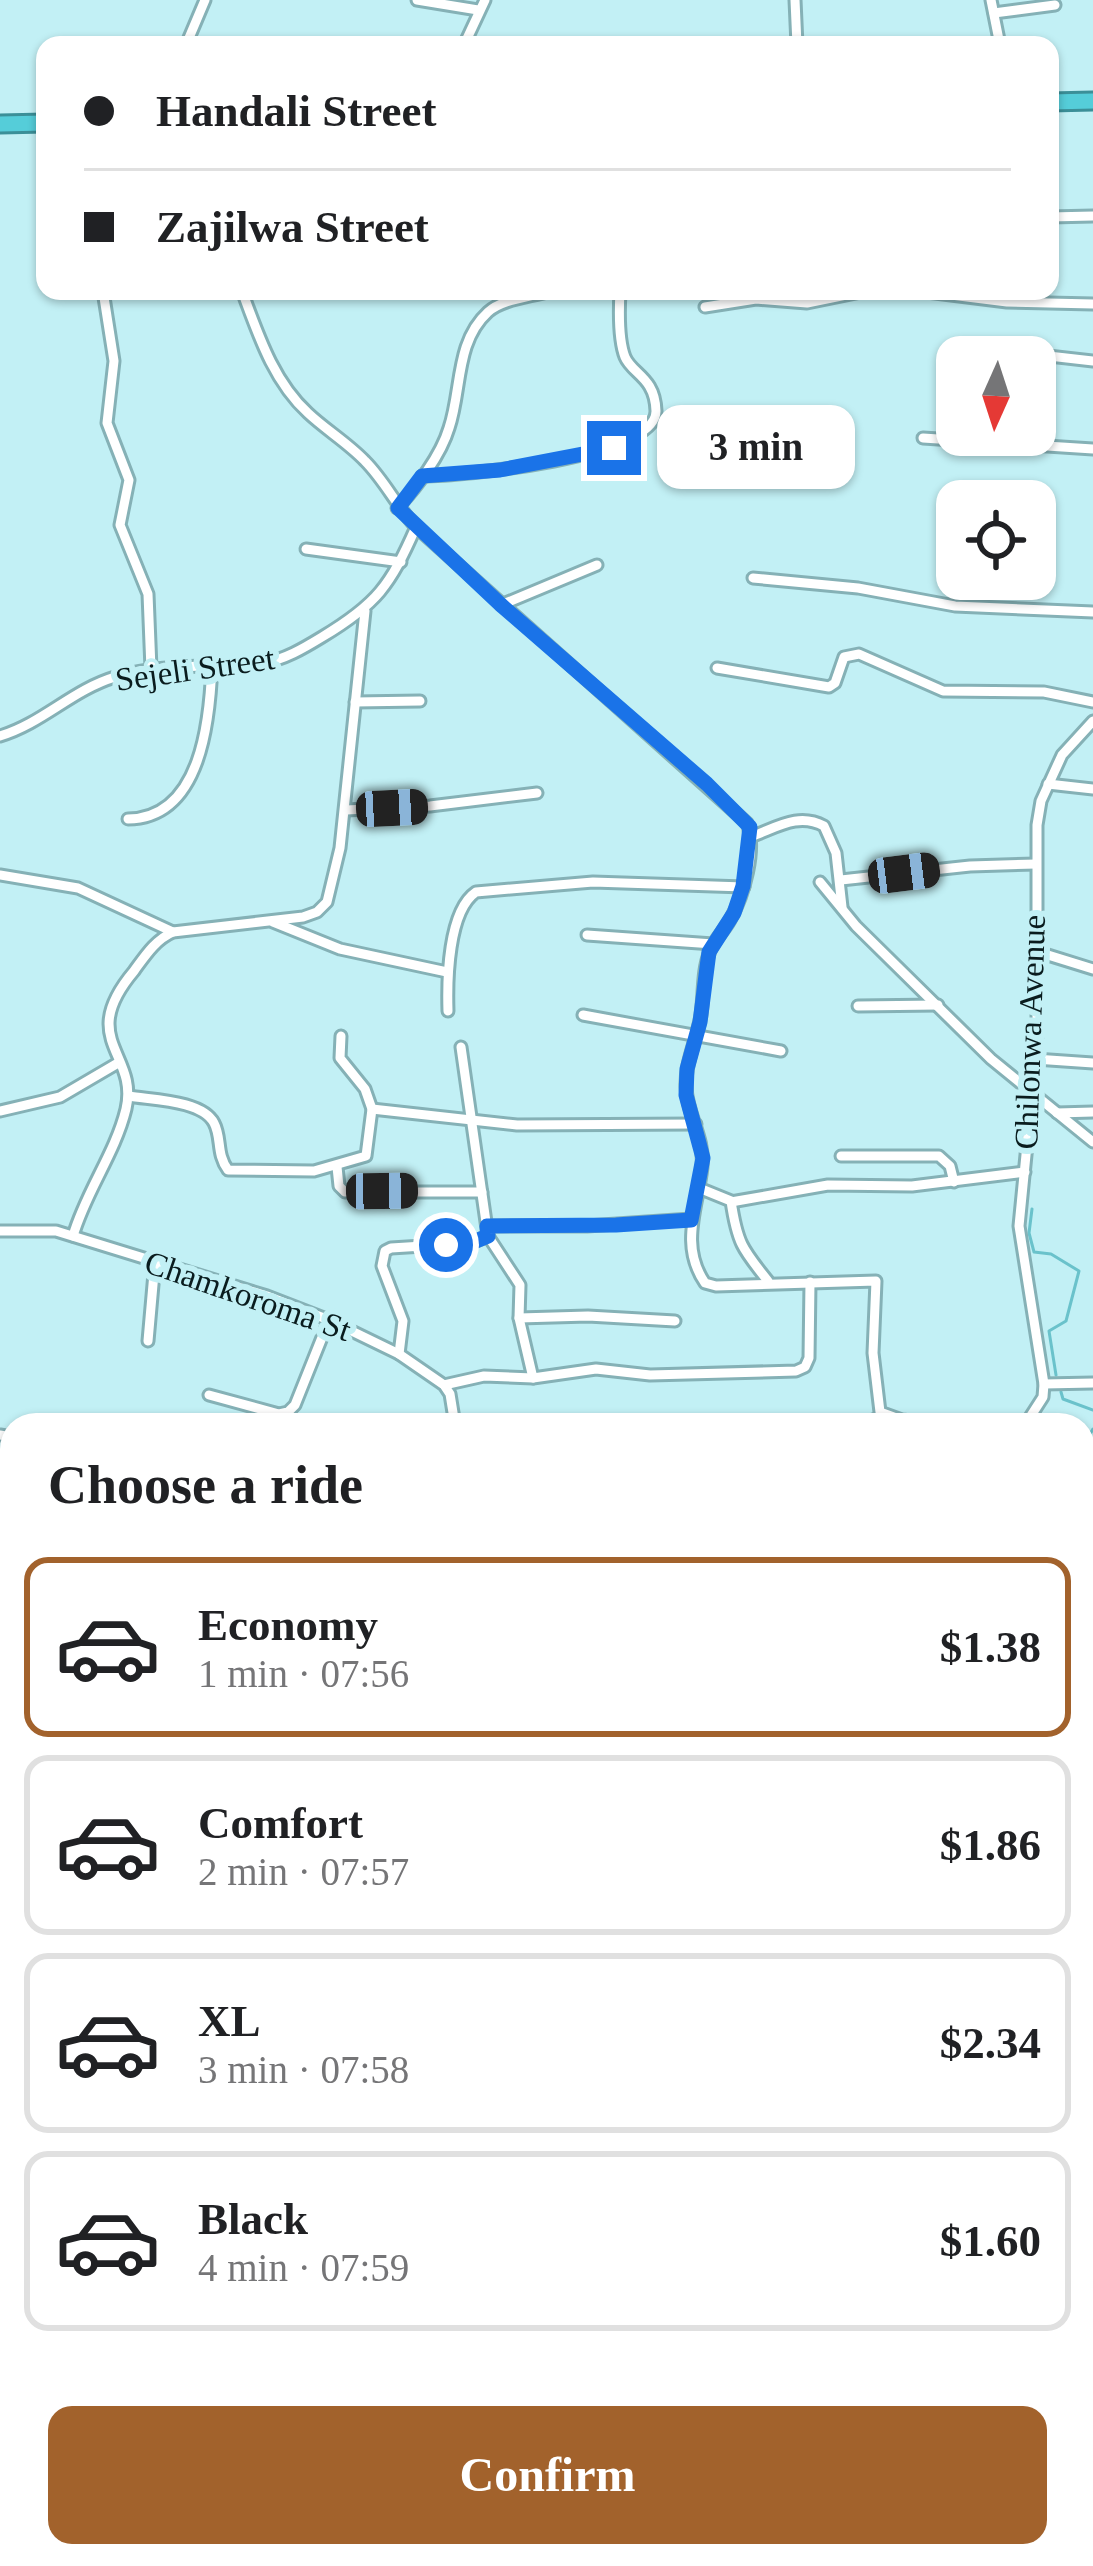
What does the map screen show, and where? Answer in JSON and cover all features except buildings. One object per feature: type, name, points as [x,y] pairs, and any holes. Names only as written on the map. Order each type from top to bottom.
[{"type":"highway","points":[[1059,102],[1093,101]]},
{"type":"highway","points":[[0,124],[36,123]]},
{"type":"street","points":[[190,36],[206,0]]},
{"type":"street","points":[[417,0],[481,5],[468,36]]},
{"type":"street","points":[[793,0],[796,36]]},
{"type":"street","points":[[991,0],[998,36]]},
{"type":"street","points":[[994,14],[1055,5]]},
{"type":"street","points":[[1059,217],[1093,216]]},
{"type":"street","points":[[104,300],[114,361],[107,423],[129,483],[120,529],[140,566],[148,594],[151,669]]},
{"type":"street","points":[[245,300],[282,384],[305,411],[370,466],[416,527],[747,823],[750,837],[743,886],[734,913],[713,944],[686,1088],[703,1158],[690,1242],[704,1282],[724,1286],[876,1281],[874,1373],[882,1413]]},
{"type":"street","points":[[398,508],[448,432],[464,356],[485,315],[518,300]]},
{"type":"street","points":[[422,476],[500,470],[595,452],[632,442],[645,431],[656,408],[646,380],[624,355],[621,300]]},
{"type":"street","points":[[705,307],[745,300]]},
{"type":"street","points":[[991,300],[1093,304]]},
{"type":"street","points":[[1056,358],[1093,362]]},
{"type":"street","points":[[923,438],[1093,449]]},
{"type":"street","name":"Sejeli Street","points":[[0,736],[29,726],[92,685],[151,669],[281,658],[365,611],[401,562],[416,527]]},
{"type":"street","points":[[306,549],[401,562]]},
{"type":"street","points":[[501,605],[597,565]]},
{"type":"street","points":[[753,578],[858,588],[955,606],[1093,613]]},
{"type":"street","points":[[73,1237],[87,1194],[120,1130],[129,1096],[109,1027],[113,999],[159,940],[173,932],[303,917],[323,907],[332,890],[346,810],[365,611]]},
{"type":"street","points":[[717,668],[829,687],[844,657],[859,654],[943,691],[1044,692],[1093,702]]},
{"type":"street","points":[[128,819],[156,812],[192,776],[208,712],[212,664]]},
{"type":"street","points":[[355,702],[420,701]]},
{"type":"street","name":"Chilonwa Avenue","points":[[1044,1384],[1019,1226],[1035,1059],[1039,807],[1062,755],[1093,721]]},
{"type":"street","points":[[1048,784],[1093,789]]},
{"type":"street","points":[[346,810],[537,793]]},
{"type":"street","points":[[750,837],[789,821],[816,821],[829,831],[842,907]]},
{"type":"street","points":[[841,880],[1036,864]]},
{"type":"street","points":[[0,875],[78,888],[173,932]]},
{"type":"street","points":[[448,1011],[447,972],[464,903],[476,892],[593,882],[743,886]]},
{"type":"street","points":[[820,882],[991,1059],[1093,1142]]},
{"type":"street","points":[[273,922],[340,950],[447,972]]},
{"type":"street","points":[[587,935],[713,944]]},
{"type":"street","points":[[1035,951],[1093,969]]},
{"type":"street","points":[[858,1006],[938,1005]]},
{"type":"street","points":[[583,1016],[781,1051]]},
{"type":"street","points":[[129,1096],[207,1115],[214,1122],[218,1151],[228,1170],[337,1167],[366,1156],[371,1109],[365,1089],[340,1058],[341,1036]]},
{"type":"street","points":[[461,1047],[487,1231],[520,1285],[519,1318],[533,1378]]},
{"type":"street","points":[[1035,1059],[1093,1063]]},
{"type":"street","points":[[0,1111],[60,1097],[118,1063]]},
{"type":"street","points":[[371,1109],[470,1122],[621,1127],[697,1124]]},
{"type":"street","points":[[1057,1114],[1093,1112]]},
{"type":"street","points":[[841,1156],[939,1156],[950,1166],[954,1182]]},
{"type":"street","points":[[337,1167],[338,1186],[345,1192],[482,1192]]},
{"type":"street","points":[[699,1188],[731,1202],[828,1184],[954,1182],[1025,1172]]},
{"type":"street","points":[[731,1202],[732,1226],[739,1243],[769,1282]]},
{"type":"street","points":[[399,1354],[403,1321],[382,1266],[391,1248],[471,1243],[487,1231],[691,1220]]},
{"type":"street","name":"Chamkoroma St","points":[[0,1231],[36,1228],[73,1237],[267,1296],[399,1354],[444,1385]]},
{"type":"street","points":[[148,1340],[155,1262]]},
{"type":"street","points":[[453,1413],[444,1385],[459,1379],[533,1378],[596,1369],[650,1376],[796,1371],[806,1367],[809,1358],[810,1282]]},
{"type":"street","points":[[519,1318],[675,1321]]},
{"type":"street","points":[[284,1413],[295,1405],[329,1320]]},
{"type":"street","points":[[1033,1413],[1043,1397],[1044,1384],[1093,1382]]},
{"type":"street","points":[[209,1395],[275,1413]]},
{"type":"waterway","points":[[1032,1209],[1029,1233],[1034,1252],[1051,1254],[1079,1271],[1066,1321],[1049,1331],[1056,1375]]},
{"type":"waterway","points":[[1061,1392],[1063,1399],[1093,1410]]},
{"type":"route","points":[[446,1245],[488,1236],[487,1226],[691,1220],[699,1188],[702,1144],[686,1095],[687,1069],[700,1022],[709,952],[739,902],[750,827],[398,508],[422,476],[500,470],[614,448]]}]
